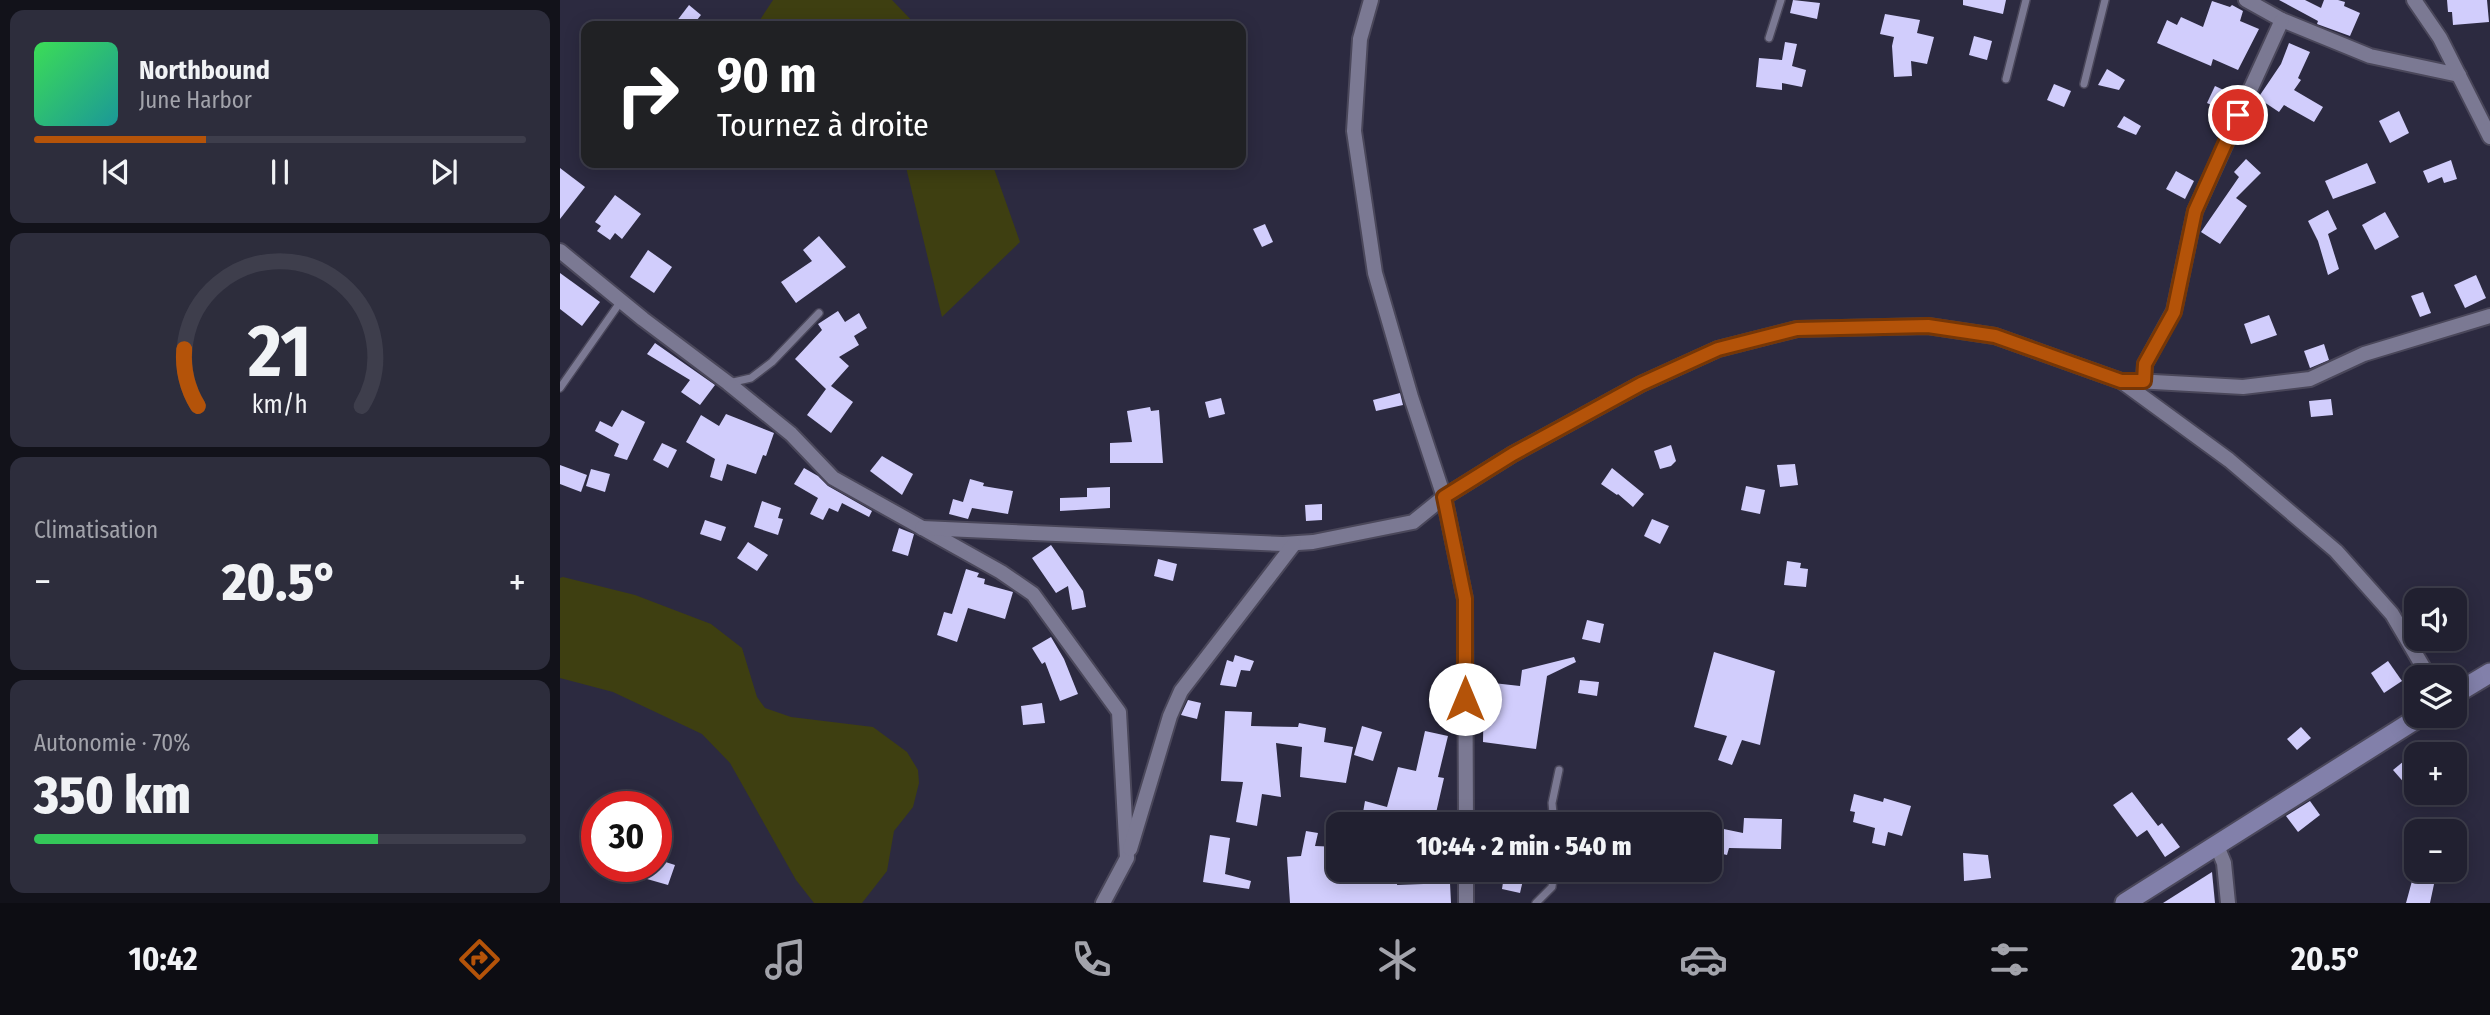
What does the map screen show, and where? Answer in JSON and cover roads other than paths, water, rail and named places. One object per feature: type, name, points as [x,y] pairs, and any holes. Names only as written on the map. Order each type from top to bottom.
[{"type":"main road","points":[[2467,687],[2490,673]]},
{"type":"main road","points":[[2125,903],[2404,727]]},
{"type":"street","points":[[1371,0],[1360,38],[1354,131],[1375,273],[1444,497],[1465,599],[1466,812]]},
{"type":"street","points":[[2246,0],[2282,20],[2370,56],[2459,75]]},
{"type":"street","points":[[2414,0],[2440,38],[2490,137]]},
{"type":"street","points":[[2144,381],[2145,364],[2174,312],[2195,211],[2282,20]]},
{"type":"street","points":[[560,250],[791,434],[833,478],[1001,572],[1032,594],[1119,712],[1127,858]]},
{"type":"street","points":[[2121,381],[2243,387],[2310,379],[2364,354],[2490,316]]},
{"type":"street","points":[[922,528],[1294,544],[1413,522],[1444,497],[1513,454],[1641,384],[1718,349],[1797,329],[1928,326],[1995,336],[2121,381],[2230,460],[2336,551],[2392,614],[2422,665]]},
{"type":"street","points":[[1103,903],[1127,858],[1170,716],[1181,691],[1294,544]]},
{"type":"street","points":[[2217,846],[2224,863],[2228,903]]},
{"type":"street","points":[[1466,882],[1466,903]]},
{"type":"lane","points":[[1769,38],[1781,0]]},
{"type":"lane","points":[[2006,79],[2026,0]]},
{"type":"lane","points":[[2084,84],[2105,0]]},
{"type":"lane","points":[[560,387],[621,301]]},
{"type":"lane","points":[[728,383],[751,377],[772,362],[819,313]]},
{"type":"lane","points":[[1553,812],[1552,803],[1559,770]]},
{"type":"lane","points":[[1536,903],[1552,887],[1553,882]]}]
